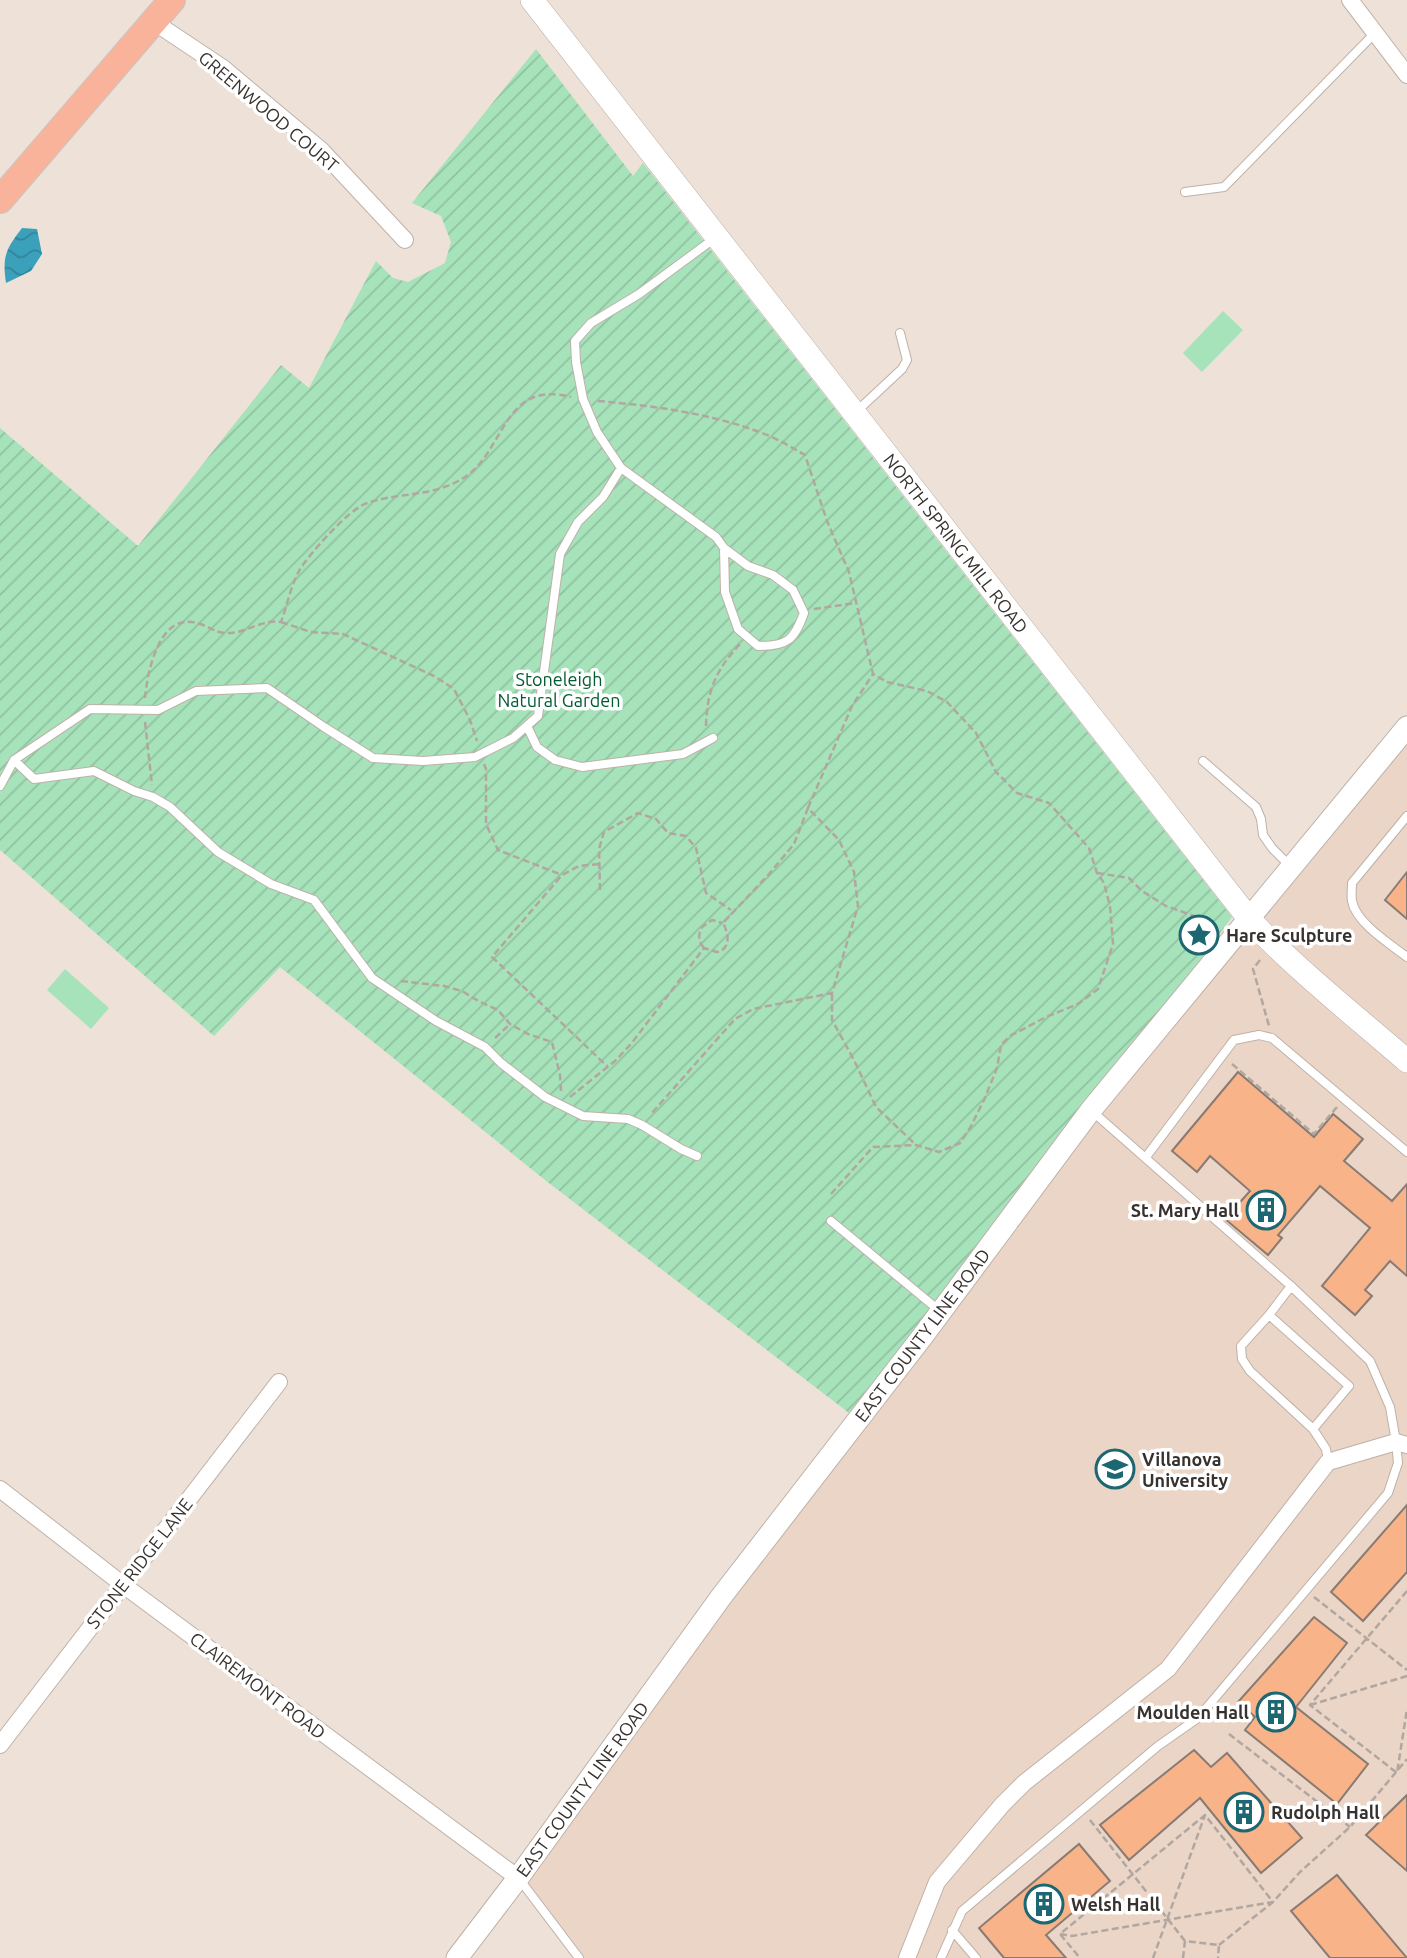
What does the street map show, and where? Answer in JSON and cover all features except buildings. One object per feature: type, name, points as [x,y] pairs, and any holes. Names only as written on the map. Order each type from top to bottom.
[{"type":"main road","points":[[0,200],[172,0]]},
{"type":"main road","name":"NORTH SPRING MILL ROAD","points":[[532,0],[854,412],[1243,928],[1271,943],[1407,1060]]},
{"type":"street","points":[[1350,0],[1407,75]]},
{"type":"street","name":"GREENWOOD COURT","points":[[154,22],[223,68],[321,150],[405,240]]},
{"type":"street","name":"EAST COUNTY LINE ROAD","points":[[457,1958],[721,1597],[941,1312],[1091,1110],[1407,727]]},
{"type":"street","name":"STONE RIDGE LANE","points":[[0,1745],[279,1382]]},
{"type":"street","points":[[907,1958],[937,1882],[1002,1805],[1024,1783],[1168,1669],[1328,1462],[1401,1444]]},
{"type":"street","name":"CLAIREMONT ROAD","points":[[0,1489],[122,1584],[518,1878]]},
{"type":"lane","points":[[1185,192],[1224,187],[1375,33]]},
{"type":"lane","points":[[718,237],[639,294],[591,323],[575,341],[583,400],[597,432],[621,468],[716,537],[724,548],[748,566],[773,575],[793,590],[804,613],[796,634],[779,646],[758,646],[738,629],[725,592],[724,548]]},
{"type":"lane","points":[[854,412],[902,369],[907,360],[900,333]]},
{"type":"lane","points":[[0,786],[14,760],[90,709],[158,710],[196,691],[267,688],[373,758],[423,761],[475,757],[513,738],[538,716],[561,554],[578,522],[603,497],[621,468]]},
{"type":"lane","points":[[527,726],[537,747],[555,760],[582,767],[683,754],[710,736]]},
{"type":"lane","points":[[14,760],[34,779],[94,771],[134,791],[153,797],[170,807],[218,852],[271,884],[314,900],[372,978],[436,1021],[485,1047],[500,1063],[545,1097],[564,1102],[583,1116],[628,1119],[697,1156]]},
{"type":"lane","points":[[1203,761],[1256,807],[1263,835],[1292,868]]},
{"type":"lane","points":[[1407,816],[1352,883],[1352,901],[1357,914],[1407,957]]},
{"type":"lane","points":[[1146,1157],[1234,1041],[1259,1035],[1272,1038],[1407,1152]]},
{"type":"lane","points":[[941,1958],[962,1911],[1158,1746],[1198,1718],[1388,1493],[1398,1463],[1401,1444],[1390,1407],[1370,1361],[1291,1286],[1091,1110]]},
{"type":"lane","points":[[831,1221],[941,1312]]},
{"type":"lane","points":[[1291,1286],[1241,1346],[1242,1359],[1250,1371],[1313,1429],[1326,1449],[1328,1462]]},
{"type":"lane","points":[[1269,1315],[1349,1386],[1313,1429]]},
{"type":"lane","points":[[518,1878],[579,1958]]},
{"type":"lane","points":[[952,1930],[976,1958]]},
{"type":"path","points":[[281,622],[299,572],[334,528],[365,504],[440,490],[467,476],[481,463],[511,414],[534,397],[562,394],[583,400],[644,405],[729,423],[772,437],[805,455],[827,521],[849,572],[873,674],[852,706],[794,844],[723,923]]},
{"type":"path","points":[[804,613],[819,607],[856,603]]},
{"type":"path","points":[[153,797],[144,709],[147,676],[157,648],[171,626],[190,621],[220,634],[236,633],[273,620],[311,632],[342,634],[422,670],[454,689],[470,720],[486,769],[486,824],[498,850],[562,875]]},
{"type":"path","points":[[710,736],[706,713],[711,685],[738,646],[748,638]]},
{"type":"path","points":[[831,1194],[873,1147],[916,1145],[939,1152],[960,1143],[984,1100],[997,1068],[1001,1045],[1010,1036],[1078,1004],[1098,989],[1113,944],[1110,906],[1104,883],[1097,873],[1089,848],[1049,803],[1017,793],[996,772],[976,733],[947,702],[927,691],[887,682],[873,674]]},
{"type":"path","points":[[808,808],[839,840],[854,872],[858,906],[832,993],[832,1020],[855,1060],[876,1107],[916,1145]]},
{"type":"path","points":[[600,890],[599,849],[604,832],[638,813],[656,819],[668,833],[686,836],[696,848],[706,893],[733,911]]},
{"type":"path","points":[[599,864],[579,866],[562,875],[492,957],[608,1067]]},
{"type":"path","points":[[1097,873],[1129,878],[1142,891],[1166,906],[1243,928]]},
{"type":"path","points":[[712,920],[723,923],[728,936],[724,949],[717,952],[704,948],[699,937],[702,927],[712,920]]},
{"type":"path","points":[[1271,943],[1253,969],[1272,1038]]},
{"type":"path","points":[[372,978],[444,986],[462,991],[498,1010],[510,1024],[528,1034],[552,1042],[564,1102],[608,1067],[631,1044],[704,948]]},
{"type":"path","points":[[642,1125],[735,1019],[753,1009],[832,993]]},
{"type":"path","points":[[485,1047],[510,1024]]},
{"type":"path","points":[[1222,1056],[1314,1134],[1344,1099]]},
{"type":"path","points":[[1306,1590],[1407,1670]]},
{"type":"path","points":[[1310,1705],[1407,1591]]},
{"type":"path","points":[[1310,1705],[1407,1676]]},
{"type":"path","points":[[1310,1705],[1397,1773]]},
{"type":"path","points":[[1397,1773],[1407,1709]]},
{"type":"path","points":[[1229,1734],[1350,1827]]},
{"type":"path","points":[[1090,1821],[1185,1941],[1219,1945],[1273,1902],[1300,1872],[1350,1827],[1407,1759]]},
{"type":"path","points":[[1205,1815],[1273,1902]]},
{"type":"path","points":[[1060,1934],[1205,1815]]},
{"type":"path","points":[[1153,1958],[1205,1815]]},
{"type":"path","points":[[1060,1934],[1072,1936],[1273,1902]]},
{"type":"path","points":[[1060,1934],[1080,1958]]},
{"type":"path","points":[[1183,1958],[1185,1941]]},
{"type":"path","points":[[1218,1958],[1219,1945]]},
{"type":"shaded area","name":"Villanova University","points":[[1407,722],[1407,1958],[579,1958],[518,1878],[1091,1110]]},
{"type":"green space","name":"Stoneleigh Natural Garden","points":[[536,49],[633,176],[643,163],[1232,917],[1143,1037],[849,1413],[545,1180],[280,967],[214,1036],[0,850],[0,428],[138,546],[281,365],[309,388],[376,261],[393,278],[408,282],[445,263],[451,242],[441,216],[412,203]]},
{"type":"green space","points":[[1223,311],[1243,330],[1202,372],[1183,353]]},
{"type":"green space","points":[[65,969],[109,1008],[91,1029],[47,990]]},
{"type":"water","points":[[22,228],[37,229],[42,254],[31,271],[6,283],[6,253]]},
{"type":"place","name":"Hare Sculpture","points":[[1199,935]]},
{"type":"place","name":"St. Mary Hall","points":[[1266,1210]]},
{"type":"place","name":"Villanova University","points":[[1115,1469]]},
{"type":"place","name":"Moulden Hall","points":[[1276,1712]]},
{"type":"place","name":"Rudolph Hall","points":[[1244,1812]]},
{"type":"place","name":"Welsh Hall","points":[[1044,1904]]}]
